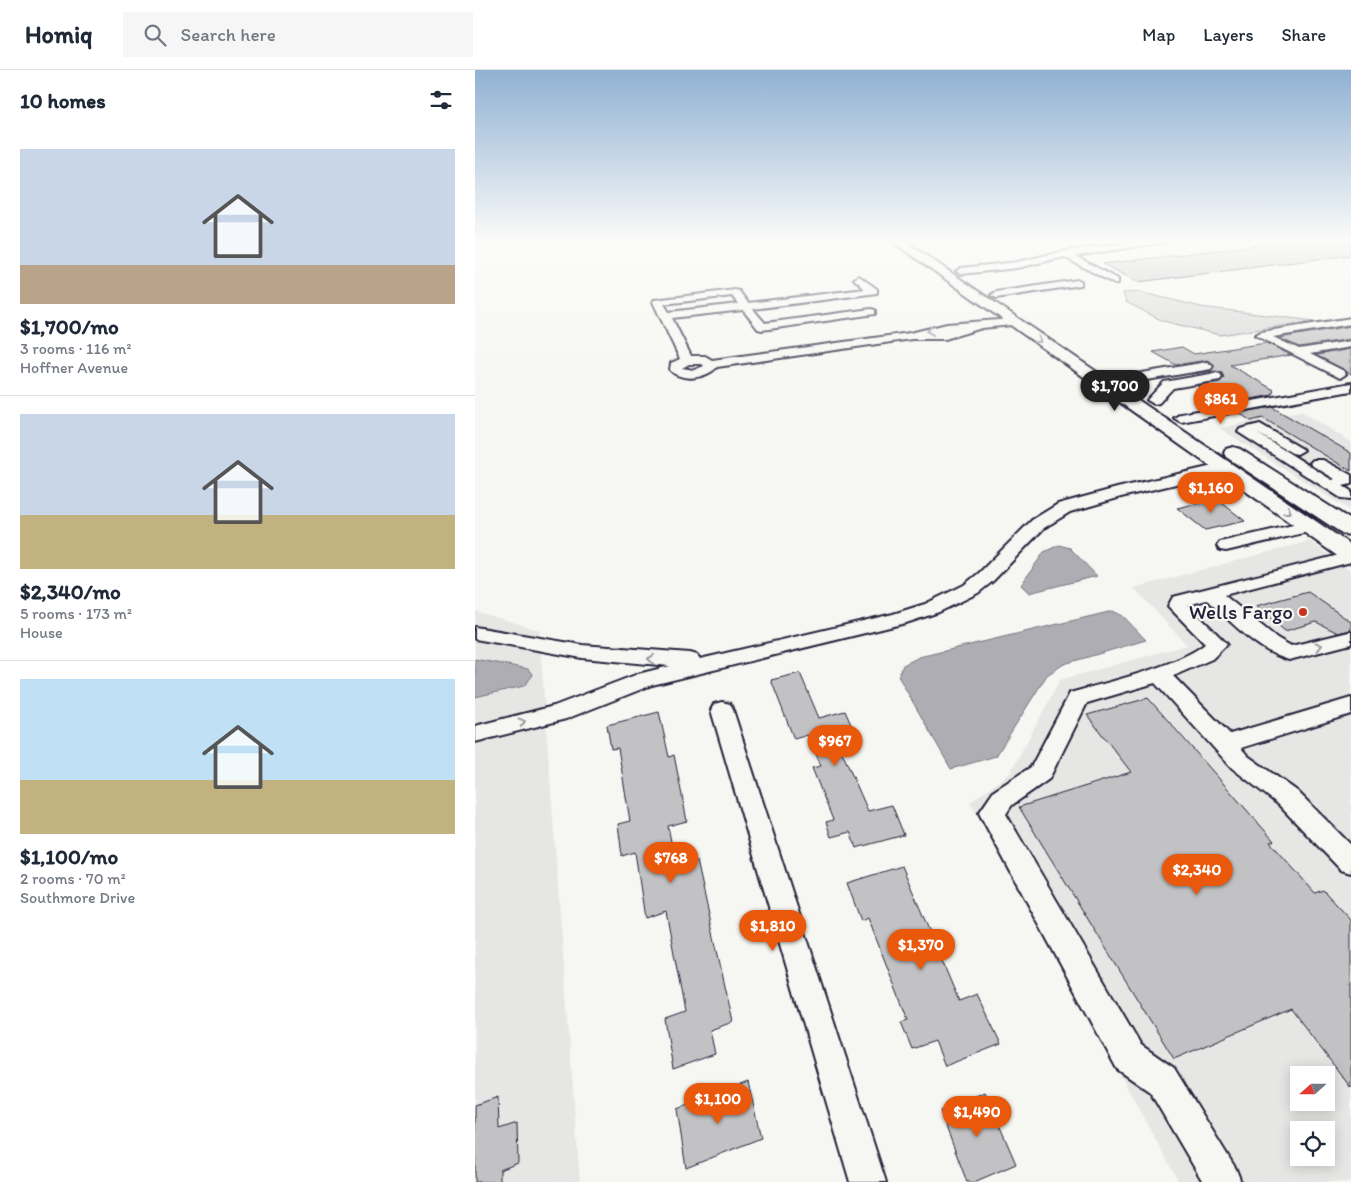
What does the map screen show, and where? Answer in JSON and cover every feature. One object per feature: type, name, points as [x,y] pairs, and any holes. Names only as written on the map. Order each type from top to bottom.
[{"type":"main road","points":[[972,294],[1012,322],[1119,384],[1154,400],[1351,529]]},
{"type":"main road","points":[[999,294],[1059,337]]},
{"type":"main road","points":[[1119,384],[1144,406],[1218,456],[1245,461]]},
{"type":"main road","points":[[1119,384],[1226,468],[1351,556]]},
{"type":"main road","points":[[1226,468],[1241,470],[1262,478],[1288,495],[1311,503]]},
{"type":"street","points":[[727,294],[658,302],[687,360],[675,366],[676,370],[683,373],[701,372],[710,368],[711,364],[952,328],[1012,322]]},
{"type":"street","points":[[736,294],[762,327],[878,319]]},
{"type":"street","points":[[745,306],[849,294],[878,319],[906,336]]},
{"type":"street","points":[[1347,375],[1261,335],[1351,321]]},
{"type":"street","points":[[1278,343],[1351,331]]},
{"type":"street","points":[[1297,353],[1351,344]]},
{"type":"street","points":[[1318,363],[1343,359]]},
{"type":"street","points":[[1119,384],[1207,366]]},
{"type":"street","points":[[1154,400],[1169,385],[1216,378]]},
{"type":"street","points":[[1181,418],[1351,387]]},
{"type":"street","points":[[1330,484],[1348,480],[1261,428],[1245,432],[1279,454],[1330,484],[1349,494]]},
{"type":"street","points":[[1245,461],[1297,450]]},
{"type":"street","points":[[475,734],[558,713],[647,678],[717,660],[890,621],[932,608],[971,589],[986,577],[1038,524],[1064,508],[1117,493],[1226,468]]},
{"type":"street","points":[[1311,503],[1349,494]]},
{"type":"street","points":[[1226,546],[1310,526]]},
{"type":"street","points":[[1223,1182],[1162,1080],[1129,1057],[992,812],[1003,798],[1040,773],[1078,698],[1159,674],[1205,654],[1217,644],[1178,606],[1180,601],[1351,556]]},
{"type":"street","points":[[1211,593],[1270,643],[1289,653],[1349,638]]},
{"type":"street","points":[[475,633],[581,652],[659,660],[717,660]]},
{"type":"street","points":[[1159,674],[1240,762],[1288,798],[1351,862]]},
{"type":"street","points":[[1225,744],[1351,706]]},
{"type":"street","points":[[721,710],[868,1182]]},
{"type":"shaded area","points":[[1123,294],[1148,294],[1201,307],[1314,321],[1220,335],[1163,321],[1126,302]]},
{"type":"shaded area","points":[[1301,411],[1351,442],[1351,511],[1219,428]]},
{"type":"shaded area","points":[[1310,541],[1351,571],[1351,1182],[1179,1182],[970,802],[1010,773],[1060,680],[1187,645],[1134,588]]},
{"type":"shaded area","points":[[1059,545],[1070,548],[1097,576],[1029,593],[1021,585],[1044,552]]},
{"type":"shaded area","points":[[475,611],[539,630],[580,1182],[475,1182]]},
{"type":"shaded area","points":[[1113,611],[1123,616],[1146,640],[1064,664],[1047,675],[996,756],[951,769],[898,676],[903,665],[919,657]]},
{"type":"shaded area","points":[[475,659],[528,669],[533,675],[524,686],[475,697]]},
{"type":"building","points":[[1351,326],[1351,339],[1299,347],[1279,338]]},
{"type":"building","points":[[1266,343],[1291,355],[1230,365],[1274,390],[1272,395],[1225,404],[1197,386],[1220,382],[1224,378],[1222,373],[1216,371],[1191,374],[1211,371],[1214,364],[1207,360],[1176,365],[1153,352],[1182,347],[1194,354]]},
{"type":"building","points":[[1351,349],[1351,374],[1316,355]]},
{"type":"building","points":[[1272,407],[1351,453],[1351,471],[1263,418],[1251,421],[1239,413]]},
{"type":"building","points":[[1217,499],[1245,521],[1205,530],[1177,508]]},
{"type":"building","points":[[1308,592],[1351,622],[1351,630],[1338,633],[1316,622],[1285,631],[1256,606]]},
{"type":"building","points":[[800,673],[819,718],[845,711],[857,738],[838,743],[868,811],[892,805],[904,835],[856,848],[850,832],[831,837],[826,822],[833,820],[812,768],[821,766],[808,735],[794,739],[771,680]]},
{"type":"building","points":[[1148,698],[1274,841],[1270,842],[1315,893],[1323,890],[1351,920],[1351,1088],[1291,1009],[1174,1059],[1019,807],[1131,772],[1087,715]]},
{"type":"building","points":[[659,712],[669,757],[674,755],[687,821],[668,826],[676,867],[697,861],[733,1022],[710,1030],[715,1054],[673,1069],[665,1019],[685,1012],[666,911],[645,918],[635,852],[622,856],[618,824],[630,821],[618,748],[611,749],[607,725]]},
{"type":"building","points":[[902,866],[959,1001],[977,994],[1001,1044],[945,1066],[935,1041],[912,1049],[901,1022],[908,1020],[868,918],[861,921],[847,883]]},
{"type":"building","points":[[748,1082],[761,1138],[686,1168],[677,1109]]},
{"type":"building","points":[[985,1092],[1016,1164],[974,1182],[967,1182],[940,1111]]},
{"type":"building","points":[[498,1097],[499,1129],[517,1123],[518,1163],[500,1170],[500,1182],[475,1182],[475,1105]]},
{"type":"place","name":"Wells Fargo","points":[[1303,612]]}]
